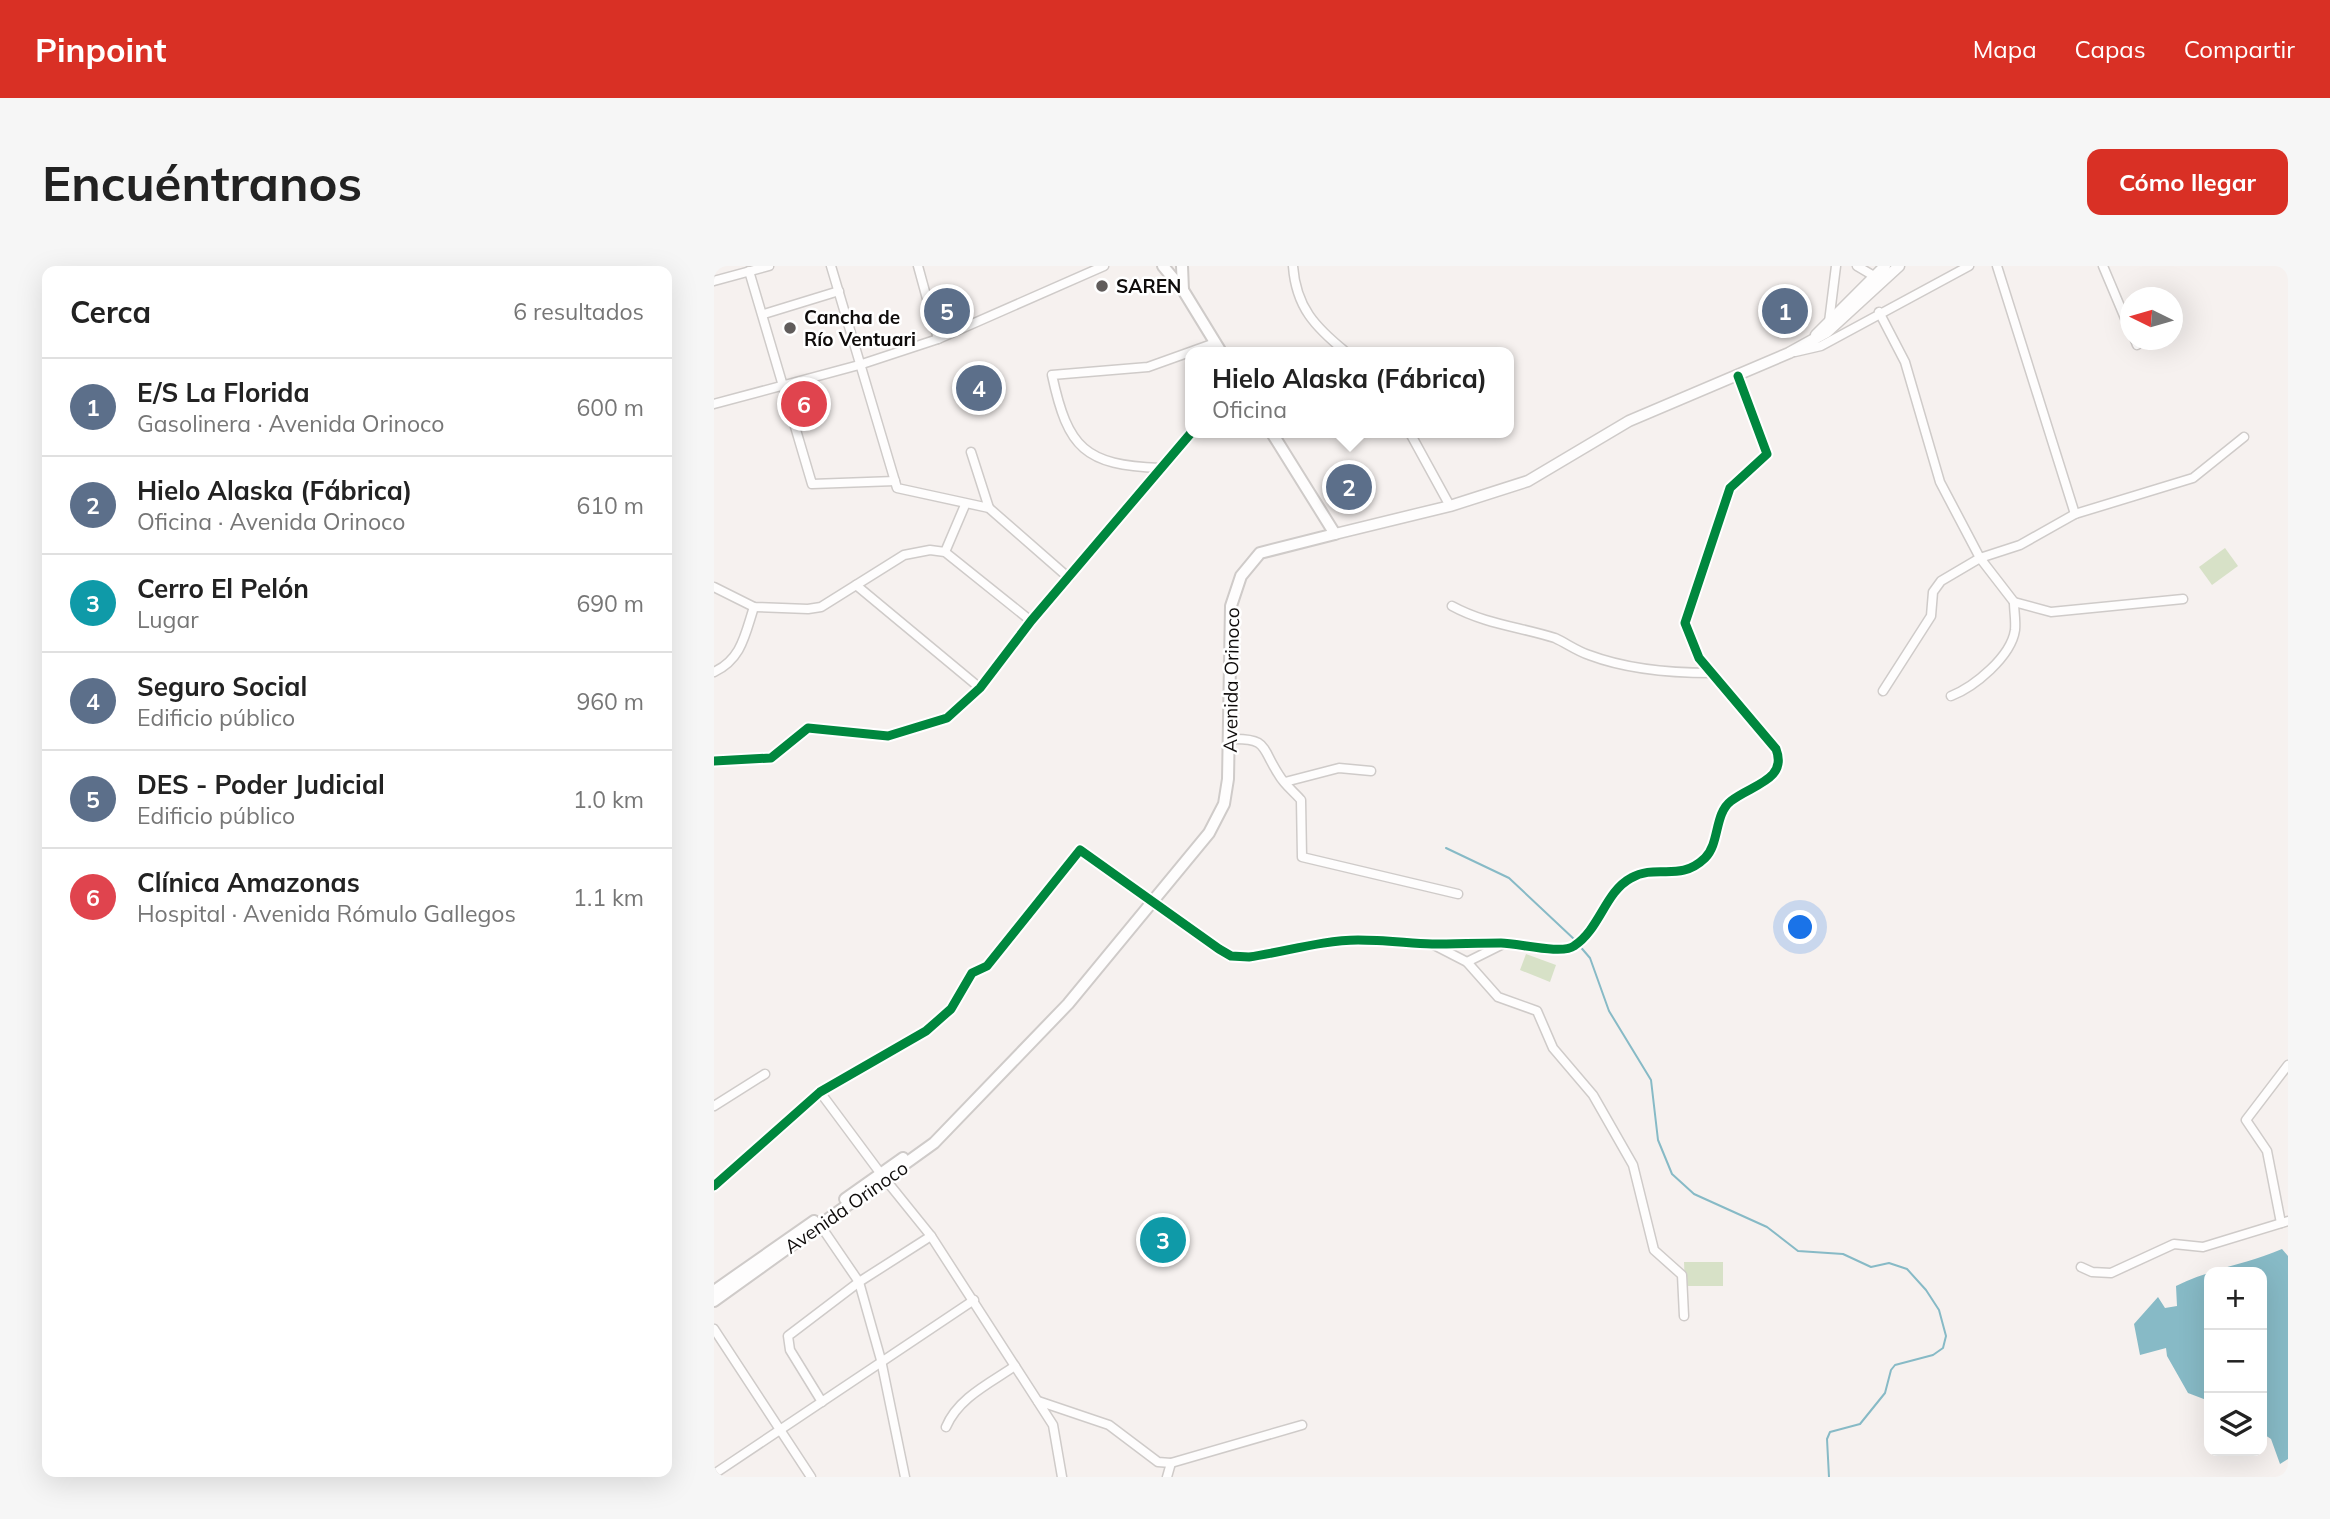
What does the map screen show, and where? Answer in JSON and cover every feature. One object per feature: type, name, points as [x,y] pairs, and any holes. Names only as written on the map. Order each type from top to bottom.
[{"type":"main road","points":[[1163,266],[1182,290],[1218,347]]},
{"type":"main road","points":[[1182,266],[1182,290]]},
{"type":"main road","points":[[1275,438],[1335,534]]},
{"type":"main road","name":"Avenida Orinoco","points":[[714,1291],[934,1143],[1068,1004],[1152,902],[1219,817],[1224,804],[1231,739],[1231,606],[1241,576],[1261,553],[1335,534]]},
{"type":"main road","name":"Avenida Orinoco","points":[[714,1301],[818,1222]]},
{"type":"street","points":[[714,281],[769,266]]},
{"type":"street","points":[[831,266],[897,488],[965,505],[989,508]]},
{"type":"street","points":[[918,266],[938,339]]},
{"type":"street","points":[[714,404],[859,365],[938,339],[1104,266]]},
{"type":"street","points":[[1293,266],[1294,292],[1321,332],[1340,347]]},
{"type":"street","points":[[1827,332],[1836,266]]},
{"type":"street","points":[[1857,266],[1877,278]]},
{"type":"street","name":"Avenida Orinoco","points":[[1335,534],[1450,506],[1528,481],[1629,421],[1789,354],[1827,332],[1885,266]]},
{"type":"street","name":"Avenida Orinoco","points":[[1811,341],[1829,319],[1877,278],[1899,266]]},
{"type":"street","points":[[1789,354],[1821,346],[1879,312],[1969,266]]},
{"type":"street","points":[[1997,266],[2074,514]]},
{"type":"street","points":[[2103,266],[2120,306]]},
{"type":"street","points":[[749,271],[764,314],[812,484],[895,481]]},
{"type":"street","points":[[764,314],[839,291]]},
{"type":"street","points":[[1879,312],[1905,362],[1940,482],[1980,558],[2014,602],[2015,633],[1999,659],[1971,688],[1951,696]]},
{"type":"street","points":[[1160,468],[1119,467],[1086,453],[1059,407],[1052,375],[1148,367],[1185,356]]},
{"type":"street","points":[[714,1186],[820,1092],[926,1031],[951,1009],[972,973],[987,967],[1080,850],[1231,956],[1249,957],[1356,940],[1432,944],[1504,943],[1564,950],[1574,946],[1629,878],[1641,873],[1688,871],[1699,863],[1708,855],[1729,802],[1780,768],[1776,749],[1691,646],[1685,623],[1730,488],[1767,454],[1738,376]]},
{"type":"street","points":[[1883,691],[1931,616],[1933,592],[1941,581],[1980,558],[2020,545],[2074,514],[2193,478],[2244,437]]},
{"type":"street","points":[[714,761],[771,758],[808,728],[888,736],[915,730],[947,718],[980,688],[1031,621],[1187,438]]},
{"type":"street","points":[[1413,438],[1450,506]]},
{"type":"street","points":[[971,452],[989,508],[1069,578]]},
{"type":"street","points":[[945,551],[965,505]]},
{"type":"street","points":[[714,587],[754,607],[789,610],[821,607],[904,555],[930,550],[945,551],[1031,621]]},
{"type":"street","points":[[856,585],[980,688]]},
{"type":"street","points":[[2014,602],[2051,612],[2183,599]]},
{"type":"street","points":[[1452,606],[1471,617],[1557,639],[1587,654],[1617,663],[1686,673],[1711,673]]},
{"type":"street","points":[[714,672],[727,666],[737,656],[754,607]]},
{"type":"street","points":[[1231,739],[1247,738],[1266,747],[1285,782],[1303,807],[1302,857],[1458,894]]},
{"type":"street","points":[[1285,782],[1339,768],[1371,771]]},
{"type":"street","points":[[1467,962],[1504,943]]},
{"type":"street","points":[[1432,944],[1467,962],[1498,997],[1537,1012],[1553,1048],[1593,1095],[1633,1165],[1654,1250],[1682,1275],[1685,1317]]},
{"type":"street","points":[[2081,1267],[2092,1272],[2111,1273],[2174,1244],[2203,1247],[2285,1222],[2267,1151],[2246,1119],[2288,1065]]},
{"type":"street","points":[[714,1106],[765,1074]]},
{"type":"street","points":[[820,1092],[931,1236],[1038,1401],[1053,1425],[1062,1477]]},
{"type":"street","points":[[818,1222],[859,1282],[881,1360],[905,1477]]},
{"type":"street","points":[[822,1402],[790,1350],[788,1336],[859,1282],[931,1236]]},
{"type":"street","points":[[714,1474],[781,1432],[881,1360],[974,1300]]},
{"type":"street","points":[[714,1329],[811,1477]]},
{"type":"street","points":[[946,1427],[952,1412],[961,1404],[1015,1366]]},
{"type":"street","points":[[1038,1401],[1109,1425],[1152,1458],[1171,1463],[1302,1425]]},
{"type":"street","points":[[1167,1477],[1171,1463]]},
{"type":"green space","points":[[2225,548],[2238,566],[2212,585],[2199,567]]},
{"type":"green space","points":[[1526,954],[1556,965],[1550,982],[1520,970]]},
{"type":"green space","points":[[1684,1262],[1723,1262],[1723,1286],[1685,1286]]},
{"type":"water","points":[[2282,1249],[2288,1256],[2288,1459],[2280,1464],[2271,1439],[2267,1436],[2267,1267],[2229,1267]]},
{"type":"water","points":[[2204,1275],[2204,1399],[2188,1393],[2167,1356],[2166,1348],[2140,1355],[2134,1324],[2158,1297],[2165,1308],[2177,1306],[2176,1286]]},
{"type":"waterway","points":[[1446,848],[1509,878],[1575,940]]},
{"type":"waterway","points":[[1578,944],[1590,958],[1609,1011],[1651,1080],[1658,1140],[1672,1174],[1694,1194],[1767,1227],[1798,1251],[1843,1254],[1871,1267],[1889,1263],[1907,1269],[1939,1310],[1946,1336],[1943,1348],[1933,1355],[1895,1365],[1885,1393],[1860,1424],[1830,1432],[1827,1439],[1829,1477]]},
{"type":"cycle path","points":[[714,1186],[820,1092],[926,1031],[951,1009],[972,973],[987,966],[1080,850],[1219,949],[1231,956],[1249,957],[1317,944],[1358,940],[1432,944],[1501,943],[1550,949],[1568,948],[1583,939],[1615,892],[1631,878],[1650,872],[1686,870],[1705,858],[1713,845],[1726,807],[1739,795],[1766,781],[1777,768],[1778,759],[1776,749],[1699,658],[1685,623],[1730,488],[1767,454],[1738,376]]},
{"type":"cycle path","points":[[714,761],[771,758],[808,728],[888,736],[947,718],[980,688],[1031,621],[1187,438]]},
{"type":"place","name":"SAREN","points":[[1102,286]]},
{"type":"place","name":"DES - Poder Judicial","points":[[947,311]]},
{"type":"place","name":"E/S La Florida","points":[[1785,311]]},
{"type":"place","name":"Cancha de Río Ventuari","points":[[790,328]]},
{"type":"place","name":"Seguro Social","points":[[979,388]]},
{"type":"place","name":"Clínica Amazonas","points":[[804,404]]},
{"type":"place","name":"Hielo Alaska (Fábrica)","points":[[1349,487]]},
{"type":"place","name":"Cerro El Pelón","points":[[1163,1240]]}]
